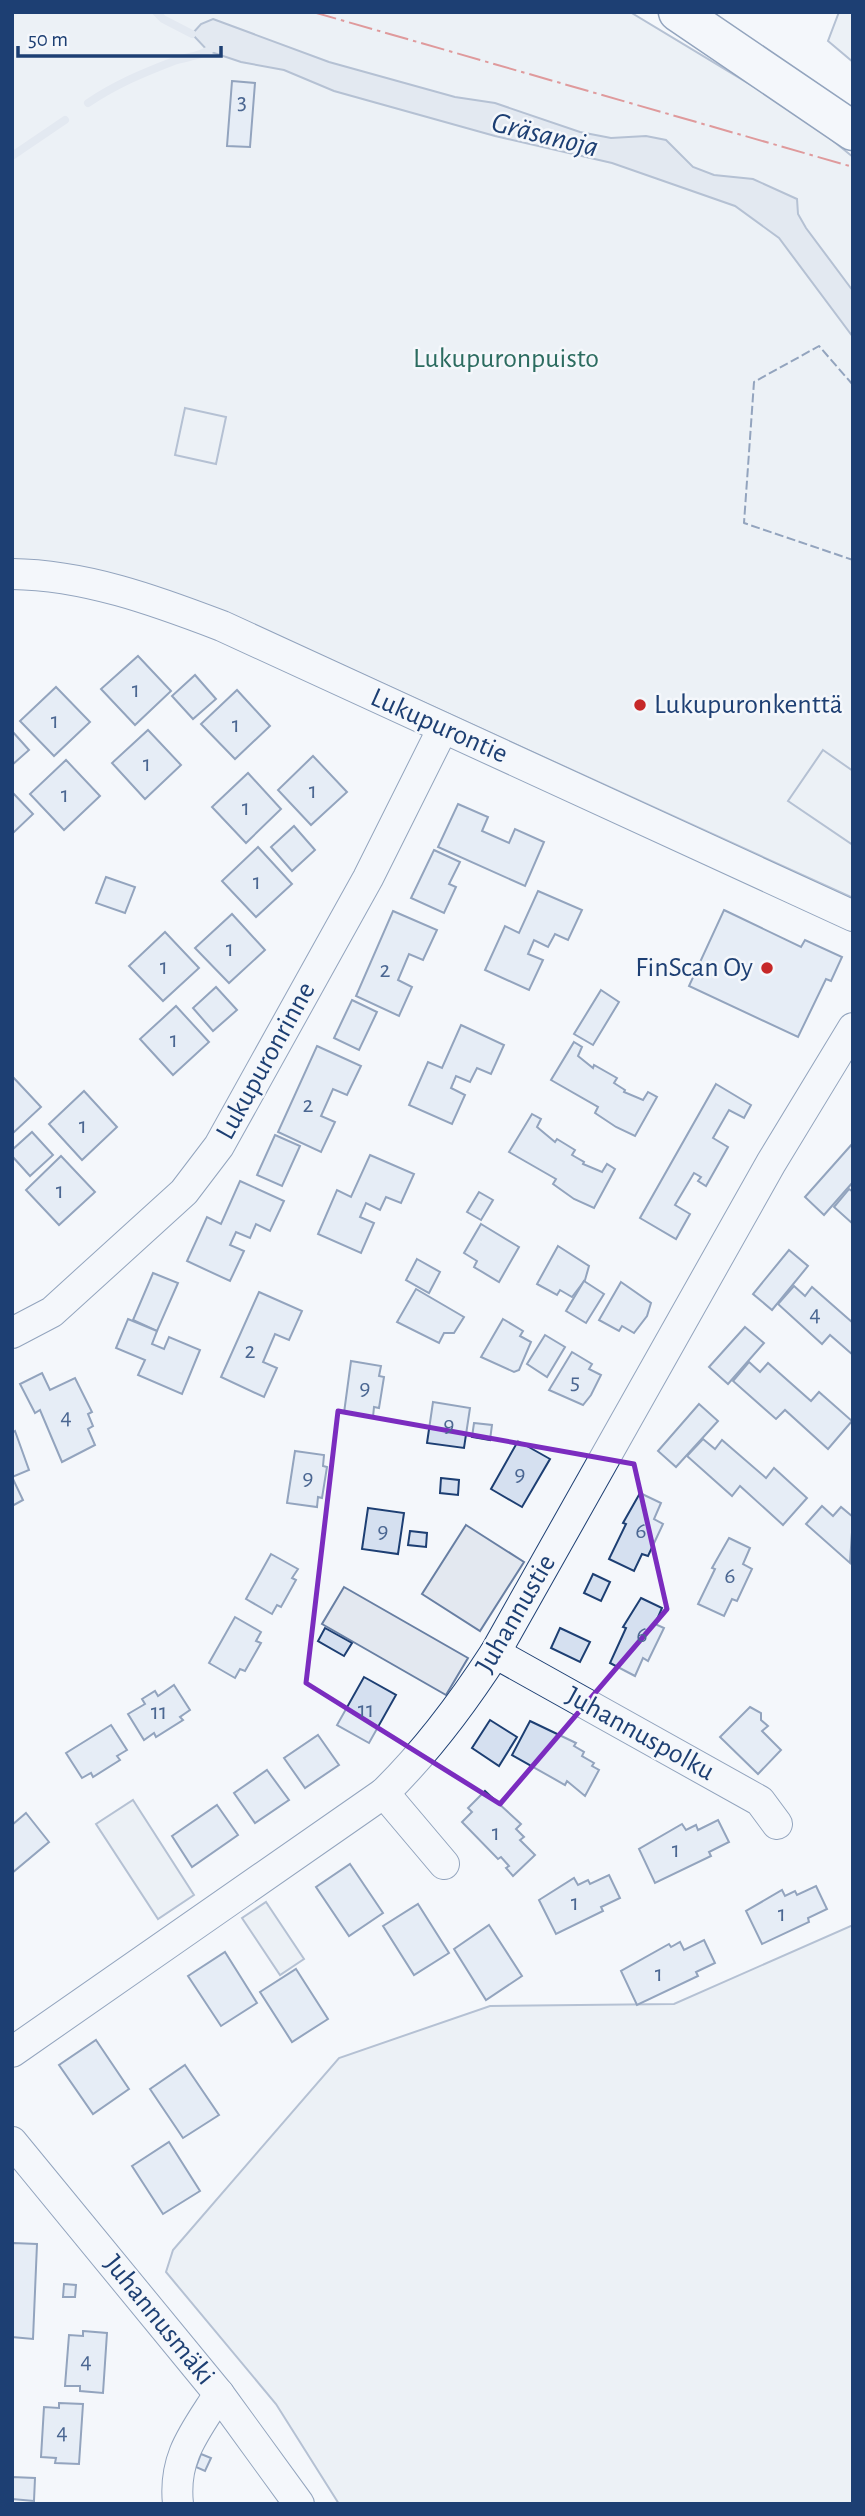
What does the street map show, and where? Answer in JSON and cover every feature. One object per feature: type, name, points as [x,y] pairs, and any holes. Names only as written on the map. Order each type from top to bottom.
[{"type":"main road","points":[[678,12],[853,131]]},
{"type":"street","name":"Lukupurontie","points":[[12,574],[45,575],[156,601],[222,626],[853,916]]},
{"type":"street","name":"Lukupuronrinne","points":[[12,1333],[52,1312],[184,1192],[219,1146],[368,878],[443,728]]},
{"type":"street","name":"Juhannustie","points":[[12,2052],[384,1793],[417,1760],[454,1716],[495,1653],[771,1163],[853,1028]]},
{"type":"street","name":"Juhannuspolku","points":[[495,1653],[760,1801],[777,1824]]},
{"type":"street","points":[[384,1793],[444,1864]]},
{"type":"street","name":"Juhannusmäki","points":[[12,2142],[219,2394],[299,2504]]},
{"type":"street","points":[[178,2504],[176,2482],[184,2449],[219,2394]]},
{"type":"highlighted area","points":[[338,1411],[634,1464],[667,1609],[500,1804],[306,1683]]},
{"type":"green space","name":"Lukupuronpuisto","points":[[12,12],[630,12],[801,115],[853,157],[853,898],[243,620],[12,562]]},
{"type":"green space","points":[[839,12],[853,12],[853,62],[828,41]]},
{"type":"green space","points":[[853,1925],[853,2504],[339,2504],[276,2404],[166,2272],[173,2250],[339,2058],[490,2006],[674,2004]]},
{"type":"shaded area","points":[[185,408],[226,417],[216,464],[175,455]]},
{"type":"shaded area","points":[[823,750],[853,771],[853,845],[788,801]]},
{"type":"shaded area","points":[[466,1525],[524,1562],[480,1631],[422,1594]]},
{"type":"shaded area","points":[[344,1587],[468,1658],[446,1695],[322,1624]]},
{"type":"shaded area","points":[[133,1800],[194,1895],[158,1919],[96,1824]]},
{"type":"shaded area","points":[[266,1902],[304,1959],[280,1975],[242,1918]]},
{"type":"water","name":"Gräsanoja","points":[[213,19],[329,62],[455,97],[495,103],[580,132],[611,138],[646,136],[666,140],[693,167],[714,175],[753,179],[797,199],[798,214],[806,228],[853,291],[853,337],[779,238],[735,206],[612,163],[495,136],[334,91],[284,70],[241,62],[208,51],[192,34],[201,24]]},
{"type":"building","points":[[232,81],[255,83],[250,147],[227,146]]},
{"type":"building","points":[[138,656],[171,691],[135,725],[101,689]]},
{"type":"building","points":[[195,675],[216,699],[193,719],[172,696]]},
{"type":"building","points":[[56,687],[90,722],[54,756],[20,721]]},
{"type":"building","points":[[237,690],[270,726],[235,759],[201,724]]},
{"type":"building","points":[[148,730],[181,765],[145,799],[112,763]]},
{"type":"building","points":[[12,731],[29,750],[12,765]]},
{"type":"building","points":[[313,756],[347,792],[311,825],[278,790]]},
{"type":"building","points":[[66,760],[100,796],[64,830],[30,794]]},
{"type":"building","points":[[248,773],[281,809],[246,843],[212,807]]},
{"type":"building","points":[[12,792],[33,814],[12,834]]},
{"type":"building","points":[[458,804],[488,817],[482,831],[509,843],[515,829],[544,842],[525,886],[438,847]]},
{"type":"building","points":[[294,826],[315,850],[292,871],[271,847]]},
{"type":"building","points":[[258,847],[292,884],[256,917],[222,881]]},
{"type":"building","points":[[434,850],[460,862],[449,884],[456,887],[444,913],[411,898]]},
{"type":"building","points":[[106,877],[135,887],[125,913],[96,903]]},
{"type":"building","points":[[538,891],[582,910],[568,940],[555,934],[548,947],[534,940],[528,954],[543,960],[529,990],[485,970],[505,926],[519,933]]},
{"type":"building","name":"FinScan Oy","points":[[724,910],[801,947],[805,940],[842,957],[831,981],[826,979],[798,1037],[689,986]]},
{"type":"building","points":[[393,911],[437,930],[423,960],[409,954],[398,980],[412,987],[399,1016],[356,996]]},
{"type":"building","points":[[232,914],[265,950],[229,983],[195,948]]},
{"type":"building","points":[[165,932],[199,968],[163,1001],[129,966]]},
{"type":"building","points":[[216,987],[237,1010],[213,1031],[193,1008]]},
{"type":"building","points":[[601,990],[619,1002],[593,1045],[574,1034]]},
{"type":"building","points":[[352,1000],[377,1012],[359,1050],[334,1038]]},
{"type":"building","points":[[176,1006],[209,1042],[173,1075],[140,1039]]},
{"type":"building","points":[[461,1025],[504,1045],[491,1074],[477,1068],[470,1082],[456,1076],[451,1088],[465,1095],[452,1124],[409,1105],[428,1062],[442,1068]]},
{"type":"building","points":[[574,1042],[582,1047],[578,1056],[593,1068],[594,1065],[617,1078],[614,1083],[625,1090],[624,1092],[643,1100],[648,1092],[657,1097],[635,1136],[595,1113],[598,1107],[551,1080]]},
{"type":"building","points":[[317,1046],[361,1066],[347,1095],[333,1089],[321,1116],[335,1122],[321,1152],[278,1132]]},
{"type":"building","points":[[12,1076],[41,1107],[12,1134]]},
{"type":"building","points":[[716,1084],[751,1105],[744,1118],[729,1110],[713,1138],[728,1147],[706,1186],[698,1181],[701,1177],[694,1173],[675,1205],[690,1214],[676,1239],[640,1218]]},
{"type":"building","points":[[84,1091],[117,1127],[82,1160],[49,1124]]},
{"type":"building","points":[[532,1114],[541,1119],[537,1127],[555,1142],[557,1139],[575,1150],[572,1155],[584,1162],[583,1164],[602,1172],[607,1164],[615,1169],[594,1208],[574,1199],[553,1184],[556,1179],[509,1152]]},
{"type":"building","points":[[32,1132],[53,1155],[30,1176],[12,1156],[12,1150]]},
{"type":"building","points":[[275,1135],[300,1146],[282,1186],[257,1175]]},
{"type":"building","points":[[853,1143],[853,1182],[824,1215],[805,1197]]},
{"type":"building","points":[[370,1155],[414,1174],[401,1203],[386,1197],[380,1210],[366,1203],[360,1217],[374,1223],[361,1253],[318,1234],[337,1190],[351,1197]]},
{"type":"building","points":[[61,1156],[95,1192],[59,1225],[26,1190]]},
{"type":"building","points":[[240,1181],[284,1201],[270,1231],[256,1224],[250,1238],[236,1232],[230,1245],[244,1251],[230,1281],[187,1261],[207,1217],[221,1224]]},
{"type":"building","points":[[849,1189],[853,1192],[853,1224],[834,1207]]},
{"type":"building","points":[[479,1192],[493,1200],[481,1220],[467,1212]]},
{"type":"building","points":[[481,1224],[519,1247],[499,1282],[474,1267],[477,1261],[464,1253]]},
{"type":"building","points":[[558,1246],[589,1266],[585,1280],[572,1297],[560,1290],[557,1295],[537,1284]]},
{"type":"building","points":[[789,1250],[808,1266],[772,1310],[753,1294]]},
{"type":"building","points":[[417,1259],[440,1272],[429,1293],[406,1280]]},
{"type":"building","points":[[153,1273],[178,1283],[157,1331],[133,1320]]},
{"type":"building","points":[[584,1281],[604,1294],[586,1323],[566,1311]]},
{"type":"building","points":[[621,1282],[651,1303],[647,1316],[634,1333],[622,1326],[619,1331],[599,1320]]},
{"type":"building","points":[[794,1286],[805,1296],[812,1287],[853,1323],[853,1355],[830,1335],[822,1344],[778,1304]]},
{"type":"building","points":[[416,1289],[464,1317],[454,1333],[444,1333],[439,1343],[397,1322]]},
{"type":"building","points":[[259,1292],[302,1311],[289,1340],[275,1334],[263,1362],[277,1368],[264,1397],[221,1377]]},
{"type":"building","points":[[128,1319],[157,1331],[152,1344],[164,1349],[169,1337],[200,1350],[182,1394],[138,1375],[145,1360],[116,1348]]},
{"type":"building","points":[[503,1319],[523,1331],[520,1336],[531,1342],[519,1370],[514,1372],[481,1357]]},
{"type":"building","points":[[745,1327],[764,1343],[728,1384],[709,1367]]},
{"type":"building","points":[[545,1335],[565,1347],[547,1377],[527,1364]]},
{"type":"building","points":[[572,1352],[592,1364],[589,1369],[601,1375],[583,1405],[549,1390]]},
{"type":"building","points":[[351,1361],[381,1366],[379,1376],[384,1377],[379,1408],[374,1407],[373,1417],[344,1413]]},
{"type":"building","points":[[749,1362],[760,1372],[768,1363],[811,1401],[819,1392],[852,1421],[828,1449],[785,1410],[776,1419],[733,1381]]},
{"type":"building","points":[[42,1373],[50,1390],[75,1378],[92,1412],[88,1414],[93,1426],[88,1429],[95,1445],[62,1462],[40,1410],[35,1413],[20,1384]]},
{"type":"building","points":[[433,1402],[470,1408],[464,1448],[427,1443]]},
{"type":"building","points":[[699,1404],[718,1421],[676,1467],[658,1451]]},
{"type":"building","points":[[474,1423],[492,1425],[490,1440],[472,1437]]},
{"type":"building","points":[[15,1431],[29,1470],[12,1477],[12,1433]]},
{"type":"building","points":[[703,1439],[715,1449],[722,1440],[766,1478],[774,1468],[807,1498],[783,1525],[740,1486],[732,1496],[687,1456]]},
{"type":"building","points":[[518,1441],[550,1459],[522,1507],[491,1489]]},
{"type":"building","points":[[295,1451],[324,1455],[323,1466],[327,1467],[322,1498],[318,1497],[317,1507],[287,1503]]},
{"type":"building","points":[[12,1477],[23,1500],[12,1506]]},
{"type":"building","points":[[441,1478],[459,1480],[458,1495],[440,1493]]},
{"type":"building","points":[[640,1493],[661,1503],[654,1519],[663,1524],[648,1556],[642,1554],[634,1571],[609,1559],[626,1524],[623,1523]]},
{"type":"building","points":[[822,1506],[833,1516],[841,1507],[853,1517],[850,1563],[806,1524]]},
{"type":"building","points":[[368,1508],[404,1513],[398,1554],[362,1549]]},
{"type":"building","points":[[410,1531],[427,1533],[426,1547],[408,1545]]},
{"type":"building","points":[[729,1538],[750,1548],[743,1564],[752,1569],[737,1601],[732,1599],[724,1616],[698,1604],[715,1569],[712,1568]]},
{"type":"building","points":[[271,1554],[298,1569],[292,1578],[296,1580],[281,1607],[277,1605],[272,1614],[246,1599]]},
{"type":"building","points":[[593,1574],[610,1582],[601,1601],[584,1593]]},
{"type":"building","points":[[641,1598],[662,1608],[655,1624],[664,1628],[648,1661],[643,1658],[635,1676],[610,1663],[626,1628],[623,1627]]},
{"type":"building","points":[[235,1617],[261,1632],[256,1641],[261,1643],[245,1671],[240,1669],[235,1678],[209,1663]]},
{"type":"building","points":[[325,1628],[352,1643],[344,1656],[318,1641]]},
{"type":"building","points":[[560,1628],[590,1642],[580,1662],[551,1648]]},
{"type":"building","points":[[364,1677],[396,1695],[369,1743],[337,1725]]},
{"type":"building","points":[[174,1685],[190,1710],[180,1717],[183,1720],[156,1737],[154,1733],[144,1740],[128,1714],[145,1704],[142,1699],[155,1691],[158,1696]]},
{"type":"building","points":[[750,1707],[761,1713],[761,1720],[768,1726],[762,1731],[781,1750],[758,1774],[720,1737]]},
{"type":"building","points":[[490,1720],[517,1737],[499,1766],[472,1748]]},
{"type":"building","points":[[530,1721],[576,1743],[574,1746],[584,1752],[582,1756],[594,1763],[592,1766],[599,1770],[585,1796],[567,1781],[565,1785],[512,1755]]},
{"type":"building","points":[[111,1725],[127,1750],[117,1756],[120,1760],[93,1777],[91,1773],[82,1778],[66,1753]]},
{"type":"building","points":[[318,1735],[339,1765],[305,1788],[284,1758]]},
{"type":"building","points":[[267,1770],[289,1800],[255,1823],[234,1793]]},
{"type":"building","points":[[485,1791],[521,1824],[516,1829],[524,1837],[520,1840],[535,1855],[513,1876],[501,1857],[498,1859],[462,1822],[472,1812],[468,1808]]},
{"type":"building","points":[[217,1805],[238,1835],[192,1867],[172,1836]]},
{"type":"building","points":[[26,1813],[49,1842],[12,1873],[12,1825]]},
{"type":"building","points":[[718,1820],[729,1842],[709,1852],[711,1856],[655,1883],[639,1849],[682,1824],[686,1830],[696,1825],[698,1830]]},
{"type":"building","points":[[350,1864],[383,1913],[349,1936],[316,1887]]},
{"type":"building","points":[[609,1875],[620,1898],[601,1907],[603,1911],[556,1934],[539,1900],[574,1878],[578,1885],[588,1880],[590,1884]]},
{"type":"building","points":[[816,1886],[827,1909],[808,1918],[809,1922],[762,1944],[746,1911],[782,1890],[785,1896],[795,1891],[797,1895]]},
{"type":"building","points":[[418,1904],[449,1953],[414,1975],[383,1926]]},
{"type":"building","points":[[489,1925],[522,1976],[486,2000],[454,1949]]},
{"type":"building","points":[[704,1940],[715,1963],[696,1972],[698,1976],[637,2005],[621,1971],[669,1944],[671,1947],[680,1942],[684,1950]]},
{"type":"building","points":[[225,1952],[257,2003],[221,2026],[188,1976]]},
{"type":"building","points":[[296,1969],[328,2019],[292,2042],[260,1992]]},
{"type":"building","points":[[96,2040],[129,2089],[93,2114],[59,2065]]},
{"type":"building","points":[[185,2065],[219,2115],[183,2138],[150,2089]]},
{"type":"building","points":[[169,2142],[200,2191],[163,2214],[132,2166]]},
{"type":"building","points":[[13,2243],[37,2244],[33,2339],[12,2337]]},
{"type":"building","points":[[64,2284],[76,2285],[75,2297],[63,2297]]},
{"type":"building","points":[[83,2331],[107,2333],[103,2393],[80,2391],[80,2386],[65,2386],[69,2335],[83,2336]]},
{"type":"building","points":[[59,2403],[83,2404],[79,2464],[55,2463],[56,2458],[41,2457],[44,2407],[59,2408]]},
{"type":"building","points":[[201,2454],[211,2458],[205,2471],[196,2467]]},
{"type":"building","points":[[12,2477],[35,2478],[34,2501],[12,2499]]},
{"type":"waterway","points":[[156,12],[163,19],[192,34]]},
{"type":"waterway","points":[[88,103],[141,75],[215,46]]},
{"type":"waterway","points":[[12,156],[65,120]]},
{"type":"fence","points":[[853,385],[819,346],[754,382],[744,523],[853,560]]},
{"type":"power","points":[[313,12],[853,167]]},
{"type":"place","name":"Lukupuronkenttä","points":[[640,705]]},
{"type":"place","name":"FinScan Oy","points":[[767,968]]}]
